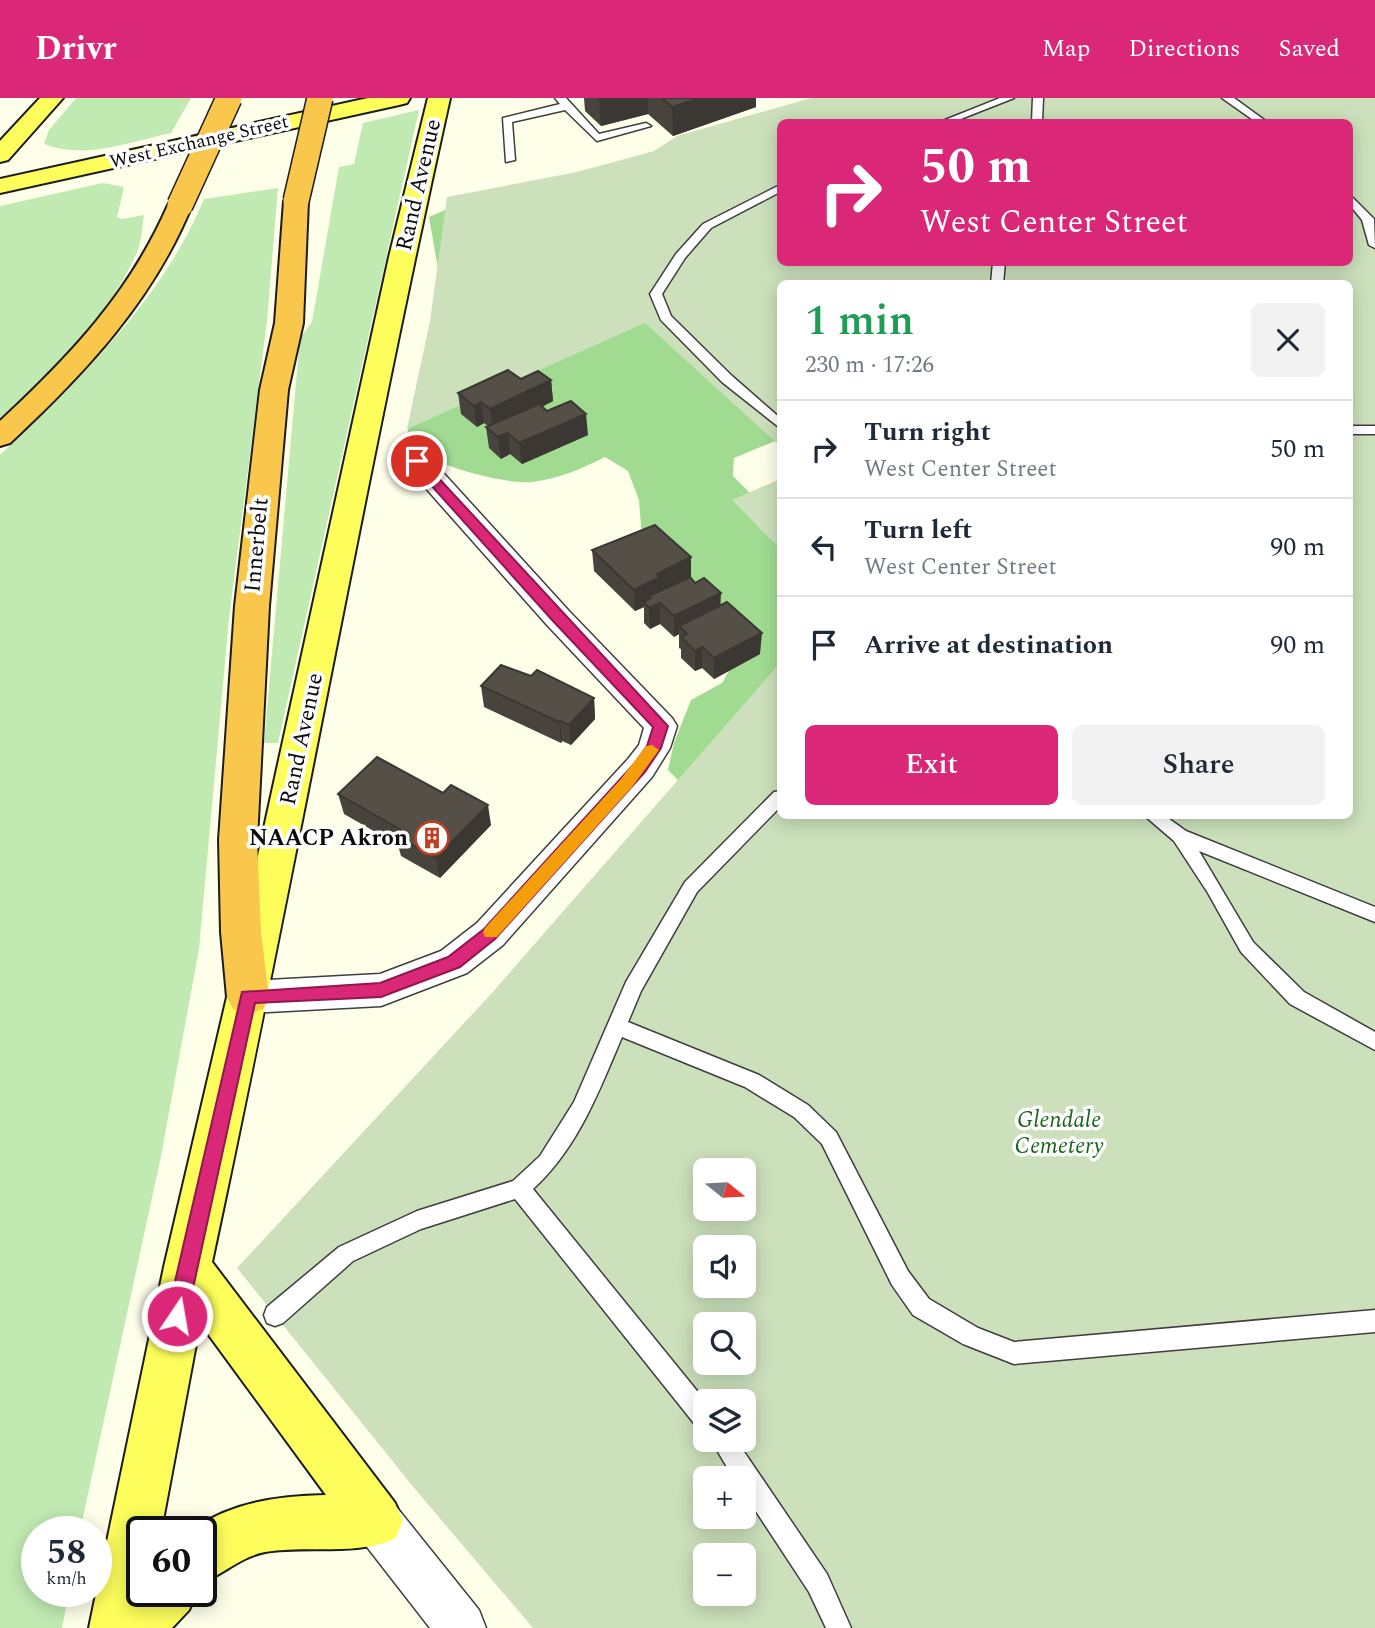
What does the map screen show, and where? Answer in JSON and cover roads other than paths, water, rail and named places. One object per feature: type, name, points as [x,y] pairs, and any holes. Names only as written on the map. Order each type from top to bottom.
[{"type":"highway","points":[[0,437],[97,339],[160,250],[229,98]]},
{"type":"highway","name":"Innerbelt","points":[[248,997],[241,932],[239,840],[250,631],[272,403],[289,323],[296,201],[320,98]]},
{"type":"main road","points":[[0,155],[52,98]]},
{"type":"main road","name":"West Exchange Street","points":[[0,186],[399,98]]},
{"type":"main road","name":"Rand Avenue","points":[[116,1628],[187,1267],[248,997],[405,244],[439,98]]},
{"type":"main road","points":[[187,1267],[377,1521]]},
{"type":"main road","points":[[217,1546],[231,1536],[263,1525],[377,1521]]},
{"type":"main road","points":[[135,1628],[155,1607]]},
{"type":"street","points":[[248,997],[381,990],[454,962],[490,934],[633,775],[654,748],[661,726],[558,618],[417,461]]},
{"type":"street","points":[[377,1521],[461,1628]]},
{"type":"lane","points":[[953,119],[1009,98]]},
{"type":"lane","points":[[1037,119],[1038,98]]},
{"type":"lane","points":[[1227,98],[1258,119]]},
{"type":"lane","points":[[510,160],[507,120],[564,100],[597,138],[646,126]]},
{"type":"lane","points":[[777,190],[708,226],[680,256],[656,294],[664,317],[727,379],[777,421]]},
{"type":"lane","points":[[1353,201],[1372,219],[1375,245]]},
{"type":"lane","points":[[1353,430],[1375,430]]},
{"type":"lane","points":[[275,1315],[346,1254],[417,1221],[519,1188],[547,1163],[582,1107],[633,988],[691,887],[777,800]]},
{"type":"lane","points":[[1158,819],[1180,836],[1375,915]]},
{"type":"lane","points":[[1180,836],[1214,888],[1247,947],[1297,998],[1375,1042]]},
{"type":"lane","points":[[617,1026],[752,1081],[801,1111],[829,1138],[900,1278],[921,1307],[982,1340],[1014,1353],[1375,1321]]},
{"type":"lane","points":[[519,1188],[693,1404]]},
{"type":"lane","points":[[730,1452],[818,1583],[839,1628]]},
{"type":"place","name":"NAACP Akron","points":[[432,838]]},
{"type":"park label","name":"Glendale Cemetery","points":[[1059,1133]]}]
